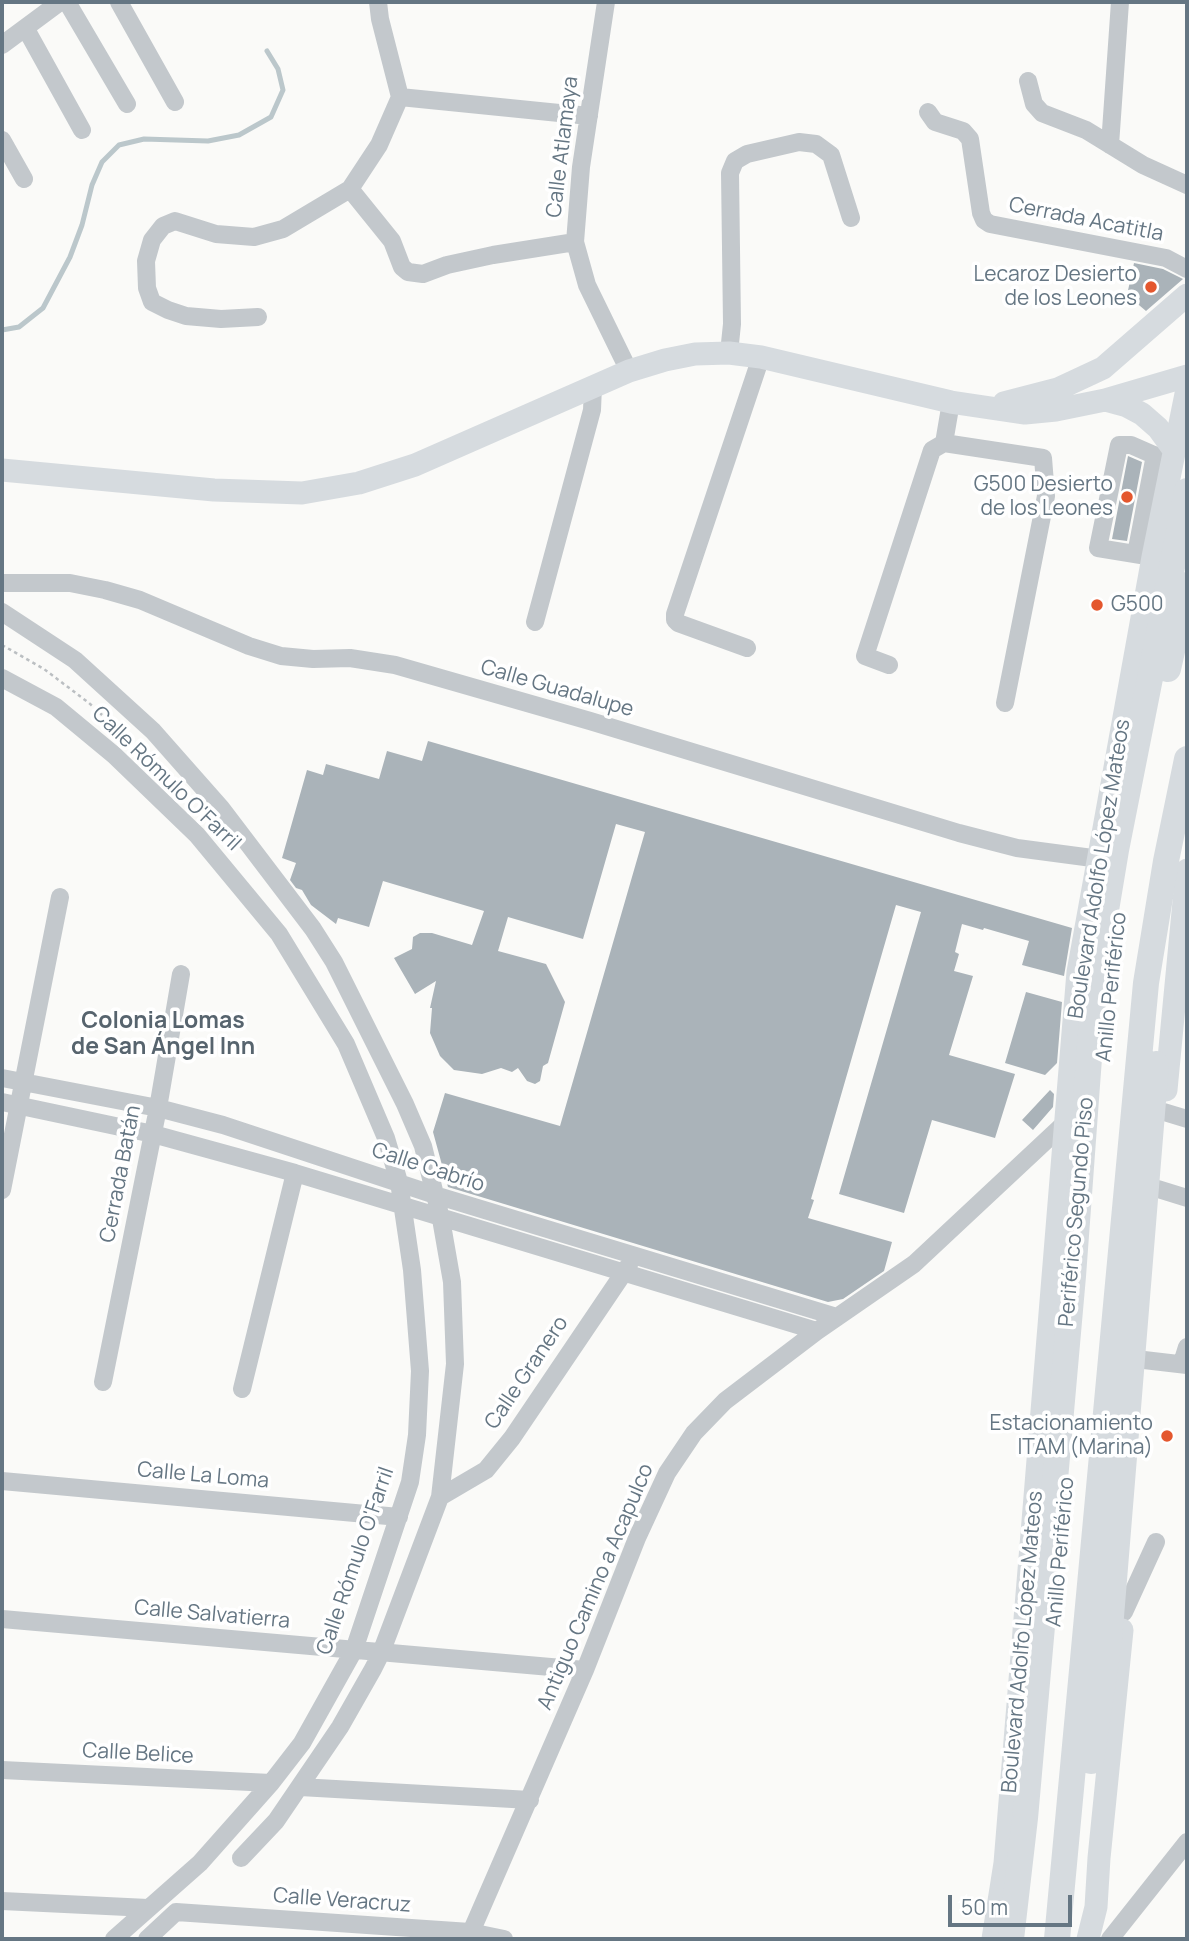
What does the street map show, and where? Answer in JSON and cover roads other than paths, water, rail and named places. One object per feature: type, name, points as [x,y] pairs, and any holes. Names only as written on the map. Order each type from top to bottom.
[{"type":"highway","name":"Periférico Segundo Piso","points":[[1012,1939],[1073,1276],[1095,976],[1116,850],[1187,491]]},
{"type":"highway","name":"Anillo Periférico","points":[[1028,1939],[1112,981],[1129,848],[1187,585]]},
{"type":"highway","name":"Anillo Periférico","points":[[1057,1939],[1146,983],[1166,861],[1187,759]]},
{"type":"highway","points":[[1129,848],[1132,803]]},
{"type":"highway","points":[[1064,1939],[1110,1641],[1163,978],[1187,826]]},
{"type":"highway","points":[[1124,1222],[1145,1350]]},
{"type":"highway","points":[[1039,1445],[1080,1330]]},
{"type":"main road","points":[[989,406],[1024,399],[1086,378],[1103,368],[1187,295]]},
{"type":"main road","points":[[2,470],[214,490],[302,493],[359,483],[415,465],[629,371],[665,359],[695,354],[729,353],[761,357],[951,402],[1025,413],[1105,400],[1187,376]]},
{"type":"main road","name":"Boulevard Adolfo López Mateos","points":[[993,1939],[1005,1863],[1079,972],[1100,859],[1144,556],[1167,456],[1187,389]]},
{"type":"main road","points":[[1105,400],[1128,406],[1158,428],[1167,456]]},
{"type":"main road","points":[[1093,1939],[1098,1858],[1124,1612],[1164,1112],[1187,870]]},
{"type":"main road","points":[[1088,1939],[1096,1907]]},
{"type":"street","points":[[2,45],[60,2]]},
{"type":"street","points":[[67,2],[127,104]]},
{"type":"street","points":[[119,2],[175,102]]},
{"type":"street","points":[[258,317],[186,316],[152,302],[147,288],[146,261],[152,240],[163,226],[175,221],[216,234],[254,237],[283,229],[350,189],[379,145],[400,97],[378,2]]},
{"type":"street","name":"Calle Atlamaya","points":[[606,2],[577,205],[575,242],[587,285],[629,371]]},
{"type":"street","points":[[1110,145],[1120,2]]},
{"type":"street","points":[[26,29],[82,130]]},
{"type":"street","points":[[1028,81],[1034,104],[1042,113],[1086,130],[1143,165],[1187,185]]},
{"type":"street","points":[[400,97],[589,116]]},
{"type":"street","name":"Cerrada Acatitla","points":[[928,112],[935,122],[963,131],[970,139],[981,213],[984,220],[990,224],[1166,258],[1187,269]]},
{"type":"street","points":[[2,141],[24,179]]},
{"type":"street","points":[[729,353],[732,324],[730,173],[734,161],[747,154],[799,142],[816,144],[831,155],[851,218]]},
{"type":"street","points":[[350,189],[392,241],[402,267],[408,272],[424,274],[447,265],[493,255],[575,242]]},
{"type":"street","points":[[747,648],[678,623],[674,620],[674,614],[761,357]]},
{"type":"street","points":[[535,622],[592,410],[593,386]]},
{"type":"street","points":[[944,443],[951,402]]},
{"type":"street","points":[[889,665],[865,656],[932,450],[944,443],[1043,458],[1046,496],[1005,703]]},
{"type":"street","points":[[1144,556],[1098,548],[1119,445],[1131,445],[1167,456]]},
{"type":"street","name":"Calle Guadalupe","points":[[2,583],[70,583],[105,590],[140,600],[249,646],[281,656],[350,658],[394,665],[590,721],[959,833],[1017,848],[1100,859]]},
{"type":"street","points":[[2,612],[75,660],[153,732],[221,808],[313,929],[334,962],[405,1104],[423,1146],[441,1219],[452,1282],[454,1364],[440,1496],[381,1653],[340,1727],[300,1787],[276,1821],[241,1858]]},
{"type":"street","name":"Calle Rómulo O'Farril","points":[[2,678],[56,707],[114,755],[197,835],[279,934],[346,1044],[386,1138],[400,1182],[412,1270],[420,1371],[417,1435],[410,1482],[354,1650],[302,1743],[271,1783],[200,1863],[114,1939]]},
{"type":"street","points":[[2,1190],[10,1104],[23,1082],[60,897]]},
{"type":"street","name":"Cerrada Batán","points":[[103,1382],[158,1108],[181,974]]},
{"type":"street","name":"Calle Cabrío","points":[[2,1078],[158,1108],[223,1125],[436,1195],[837,1317]]},
{"type":"street","name":"Calle Cabrío","points":[[10,1104],[153,1134],[295,1173],[817,1331]]},
{"type":"street","points":[[1164,1112],[1187,1119]]},
{"type":"street","name":"Antiguo Camino a Acapulco","points":[[469,1936],[585,1670],[637,1538],[667,1473],[687,1443],[725,1401],[817,1331],[914,1264],[1066,1122]]},
{"type":"street","points":[[242,1389],[295,1173]]},
{"type":"street","points":[[1158,1189],[1187,1198]]},
{"type":"street","name":"Calle Granero","points":[[440,1496],[486,1470],[512,1438],[635,1256]]},
{"type":"street","points":[[1145,1350],[1185,1358]]},
{"type":"street","name":"Calle La Loma","points":[[2,1481],[399,1517]]},
{"type":"street","points":[[1124,1612],[1156,1542]]},
{"type":"street","name":"Calle Salvatierra","points":[[2,1619],[585,1670]]},
{"type":"street","name":"Calle Belice","points":[[2,1770],[271,1783]]},
{"type":"street","points":[[300,1787],[530,1800]]},
{"type":"street","points":[[1110,1939],[1187,1842]]},
{"type":"street","points":[[2,1901],[148,1908]]},
{"type":"street","name":"Calle Veracruz","points":[[147,1939],[176,1912],[504,1939]]},
{"type":"waterway","points":[[2,330],[19,327],[43,308],[70,257],[82,225],[92,185],[102,162],[119,145],[144,139],[208,141],[239,135],[271,117],[283,90],[278,69],[267,51]]},
{"type":"place","name":"Lecaroz Desierto de los Leones","points":[[1151,287]]},
{"type":"place","name":"G500 Desierto de los Leones","points":[[1127,497]]},
{"type":"place","name":"G500","points":[[1097,605]]},
{"type":"place","name":"Estacionamiento ITAM (Marina)","points":[[1167,1436]]},
{"type":"district","name":"Colonia Lomas de San Ángel Inn","points":[[163,1035]]}]
